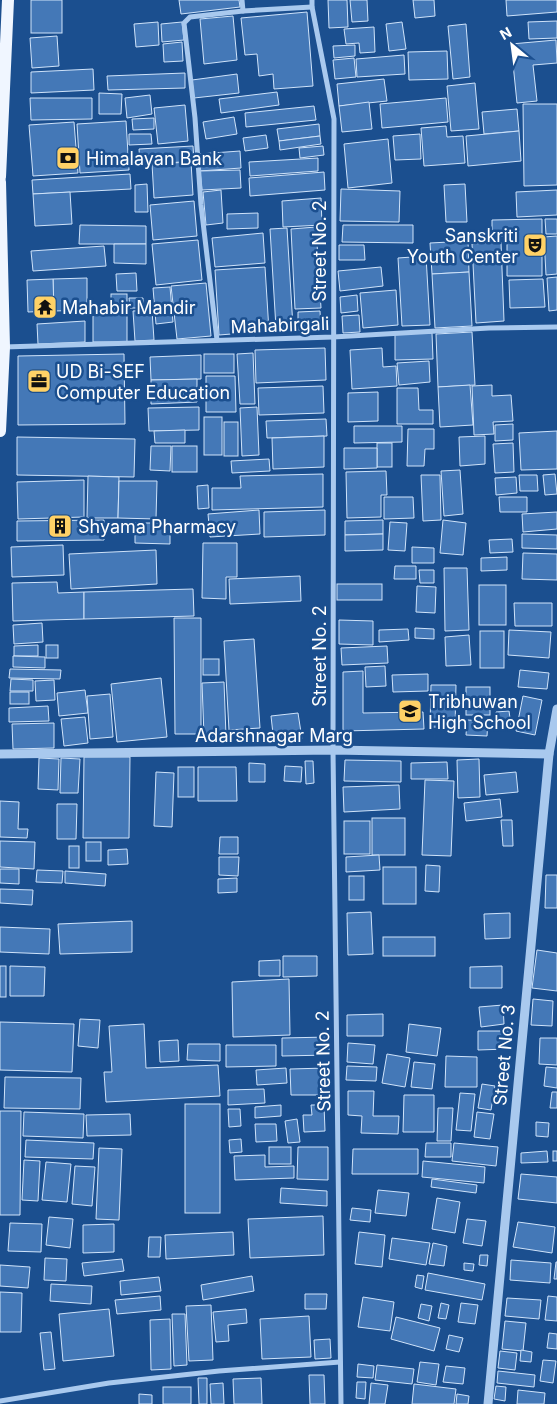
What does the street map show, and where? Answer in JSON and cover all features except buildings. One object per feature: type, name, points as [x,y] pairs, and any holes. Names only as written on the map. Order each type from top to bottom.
[{"type":"main road","points":[[0,177],[8,0]]},
{"type":"main road","points":[[0,182],[4,347],[0,431]]},
{"type":"street","points":[[242,0],[243,11]]},
{"type":"street","name":"Street No. 2","points":[[312,0],[334,119],[333,750],[341,1404]]},
{"type":"street","points":[[217,340],[201,205],[184,22],[190,18],[243,11],[312,7]]},
{"type":"street","name":"Mahabirgali","points":[[4,347],[333,337],[489,328],[557,327]]},
{"type":"street","name":"Street No. 3","points":[[488,1404],[557,709]]},
{"type":"street","name":"Adarshnagar Marg","points":[[0,754],[333,750],[553,754]]},
{"type":"street","points":[[0,1401],[108,1383],[220,1371],[340,1362]]},
{"type":"place","name":"Himalayan Bank","points":[[68,158]]},
{"type":"place","name":"Sanskriti Youth Center","points":[[535,245]]},
{"type":"place","name":"Mahabir Mandir","points":[[45,307]]},
{"type":"place","name":"UD Bi-SEF Computer Education","points":[[39,381]]},
{"type":"place","name":"Shyama Pharmacy","points":[[60,526]]},
{"type":"place","name":"Tribhuwan High School","points":[[410,711]]}]
